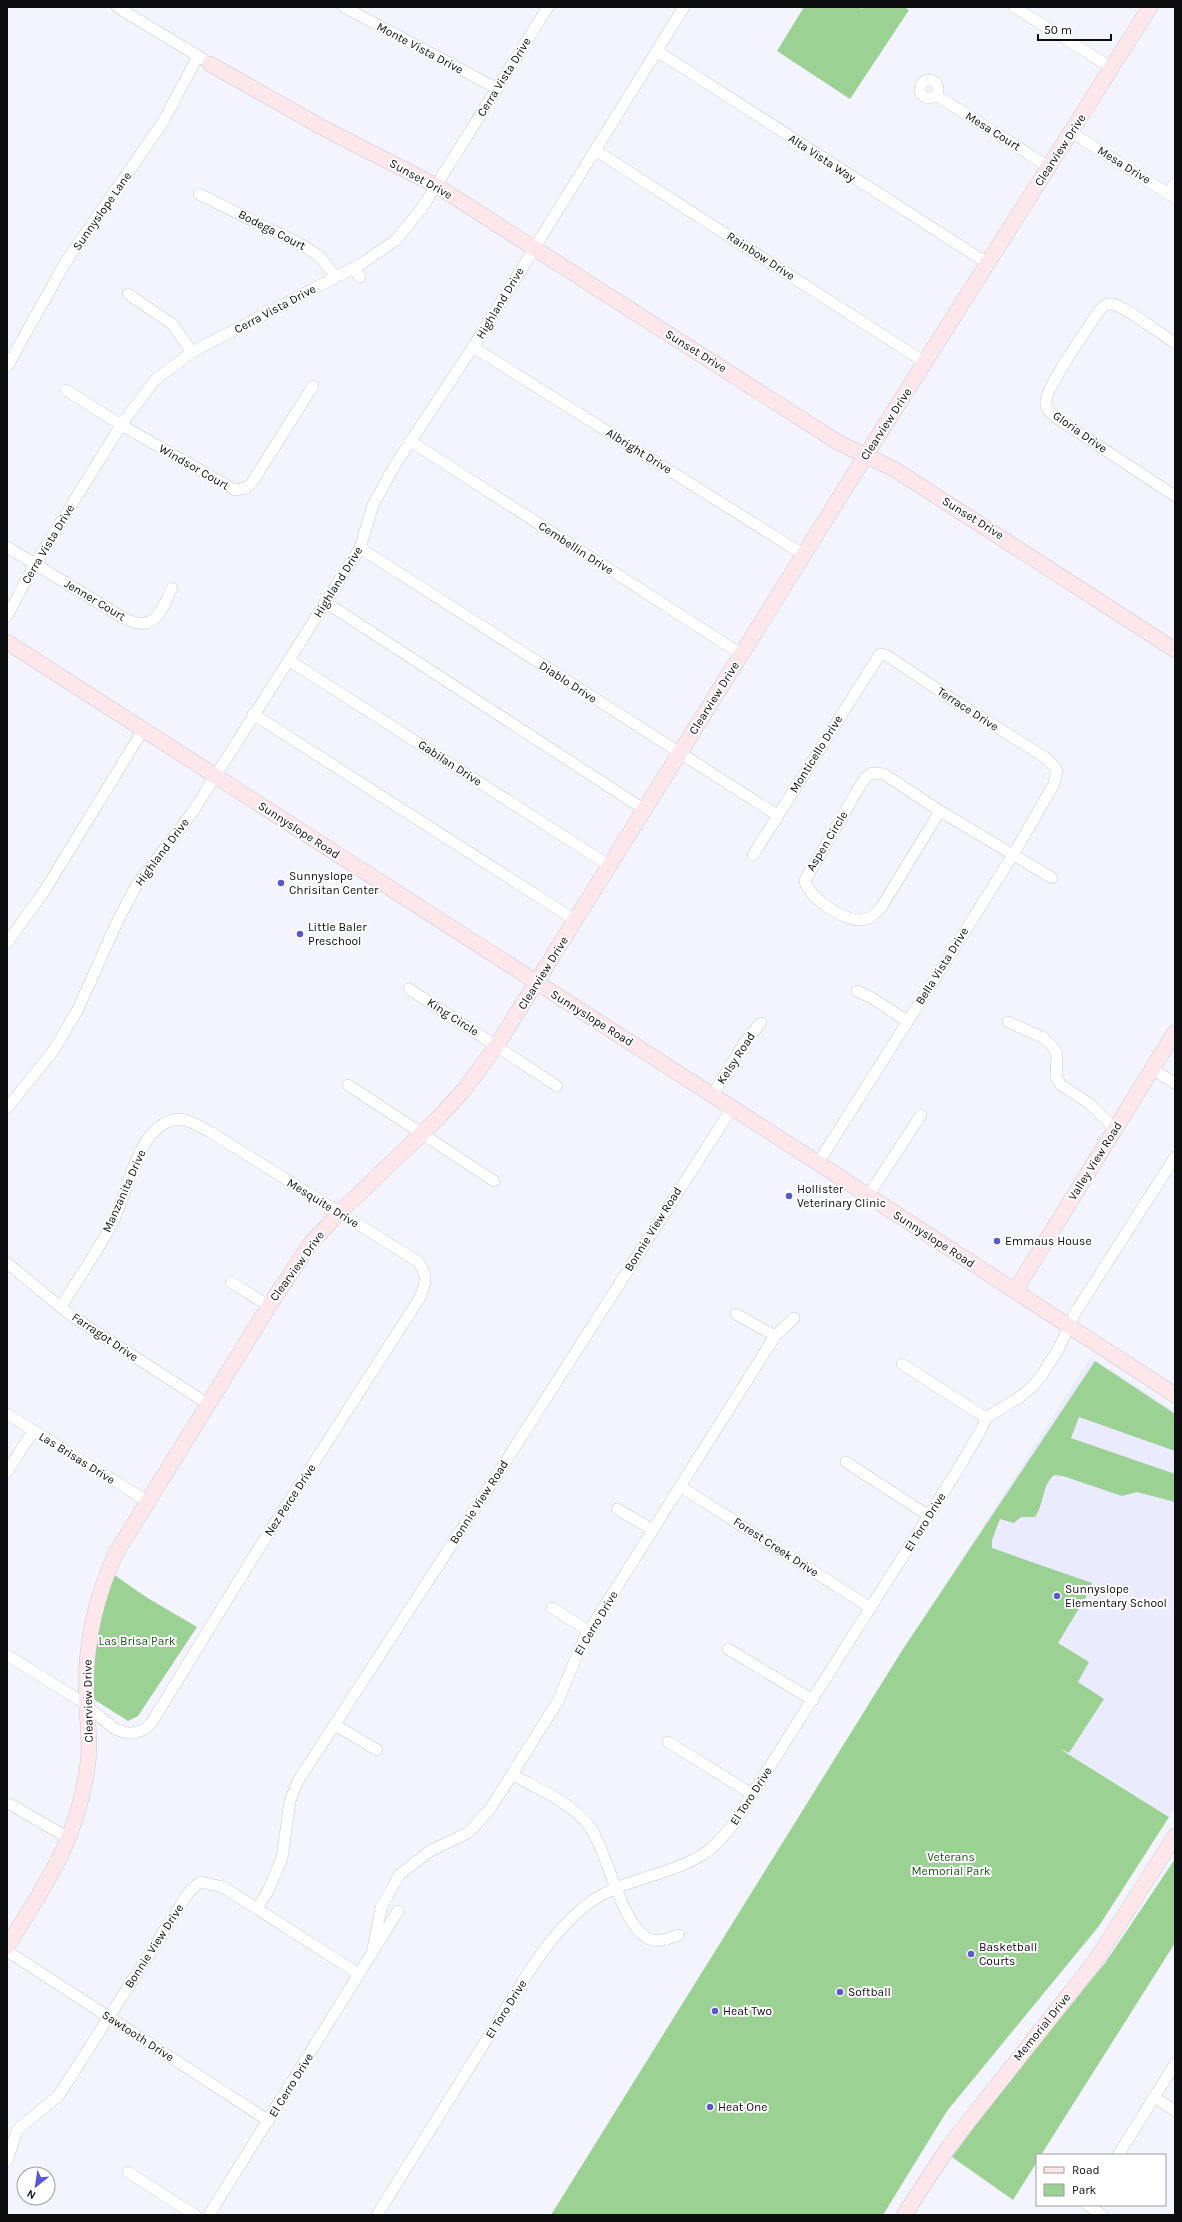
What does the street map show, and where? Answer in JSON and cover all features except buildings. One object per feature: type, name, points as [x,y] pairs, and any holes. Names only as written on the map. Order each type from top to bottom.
[{"type":"street","name":"Sunset Drive","points":[[117,7],[204,60],[313,122],[436,186],[840,443],[894,469],[1175,650]]},
{"type":"street","name":"Monte Vista Drive","points":[[344,7],[496,88]]},
{"type":"street","name":"Cerra Vista Drive","points":[[7,616],[35,564],[121,425],[140,397],[155,380],[192,352],[353,268],[380,252],[396,240],[414,220],[548,7]]},
{"type":"street","name":"Highland Drive","points":[[7,1108],[38,1071],[61,1040],[78,1009],[129,897],[192,813],[253,714],[290,661],[325,602],[360,548],[373,505],[410,442],[473,347],[684,7]]},
{"type":"street","points":[[1014,7],[1112,68]]},
{"type":"street","name":"Clearview Drive","points":[[7,1946],[58,1864],[70,1839],[83,1794],[88,1762],[86,1706],[87,1658],[94,1614],[100,1591],[116,1553],[269,1306],[310,1244],[339,1212],[423,1133],[464,1090],[497,1045],[537,984],[866,455],[1072,133],[1150,7]]},
{"type":"street","name":"Alta Vista Way","points":[[657,51],[988,263]]},
{"type":"street","name":"Sunnyslope Lane","points":[[7,367],[65,263],[204,60]]},
{"type":"street","name":"Mesa Court","points":[[936,95],[1049,167]]},
{"type":"street","name":"Mesa Drive","points":[[1072,133],[1172,196]]},
{"type":"street","name":"Rainbow Drive","points":[[595,150],[926,363]]},
{"type":"street","points":[[1172,196],[1175,183]]},
{"type":"street","name":"Bodega Court","points":[[199,194],[306,247],[320,257],[336,277]]},
{"type":"street","points":[[353,268],[360,277]]},
{"type":"street","points":[[128,294],[172,324],[192,352]]},
{"type":"street","name":"Gloria Drive","points":[[1175,343],[1117,306],[1105,305],[1097,314],[1055,380],[1047,396],[1047,408],[1055,417],[1175,496]]},
{"type":"street","name":"Albright Drive","points":[[473,347],[804,556]]},
{"type":"street","name":"Windsor Court","points":[[66,390],[121,425],[229,488],[240,490],[251,484],[257,476],[313,386]]},
{"type":"street","name":"Cembellin Drive","points":[[410,442],[741,654]]},
{"type":"street","name":"Jenner Court","points":[[7,547],[122,616],[138,624],[148,623],[158,615],[172,588]]},
{"type":"street","name":"Diablo Drive","points":[[360,548],[777,815]]},
{"type":"street","points":[[325,602],[645,810]]},
{"type":"street","name":"Sunnyslope Road","points":[[7,642],[1015,1291],[1070,1324],[1175,1395]]},
{"type":"street","name":"Terrace Drive","points":[[880,654],[886,655],[961,705],[1046,758],[1055,766]]},
{"type":"street","name":"Monticello Drive","points":[[753,855],[880,654]]},
{"type":"street","name":"Gabilan Drive","points":[[290,661],[610,866]]},
{"type":"street","points":[[253,714],[576,920]]},
{"type":"street","points":[[7,943],[45,890],[143,730]]},
{"type":"street","name":"Bella Vista Drive","points":[[818,1163],[1013,855],[1054,784],[1058,774],[1055,766]]},
{"type":"street","name":"Aspen Circle","points":[[940,810],[882,906],[871,917],[862,920],[848,918],[823,903],[807,888],[806,877],[860,786],[866,777],[872,773],[884,774],[1052,878]]},
{"type":"street","name":"King Circle","points":[[409,988],[557,1086]]},
{"type":"street","points":[[857,991],[872,998],[907,1021]]},
{"type":"street","points":[[1008,1022],[1044,1038],[1053,1046],[1057,1054],[1056,1077],[1061,1085],[1090,1104],[1115,1128]]},
{"type":"street","name":"Kelsy Road","points":[[712,1096],[744,1043],[762,1023]]},
{"type":"street","name":"Valley View Road","points":[[1015,1291],[1175,1032]]},
{"type":"street","points":[[1152,1069],[1175,1083]]},
{"type":"street","points":[[348,1085],[494,1181]]},
{"type":"street","name":"Bonnie View Road","points":[[257,1909],[268,1891],[282,1858],[290,1801],[298,1780],[335,1726],[732,1108]]},
{"type":"street","points":[[868,1196],[922,1115]]},
{"type":"street","name":"Manzanita Drive","points":[[61,1307],[111,1224],[136,1162],[149,1139],[166,1122],[174,1119],[185,1120],[212,1133]]},
{"type":"street","name":"Mesquite Drive","points":[[212,1133],[417,1262],[423,1268],[426,1280]]},
{"type":"street","points":[[902,1364],[986,1418],[1032,1387],[1050,1364],[1070,1324],[1107,1262],[1175,1156]]},
{"type":"street","name":"Farragot Drive","points":[[7,1263],[61,1307],[97,1333],[208,1404]]},
{"type":"street","name":"Nez Perce Drive","points":[[86,1706],[115,1729],[127,1733],[145,1729],[153,1719],[254,1556],[419,1299],[425,1288],[426,1280]]},
{"type":"street","points":[[231,1282],[269,1306]]},
{"type":"street","points":[[736,1314],[775,1336]]},
{"type":"street","name":"El Cerro Drive","points":[[372,1954],[381,1908],[399,1874],[430,1851],[461,1837],[477,1825],[513,1775],[558,1701],[565,1687],[576,1656],[589,1631],[775,1336],[794,1318]]},
{"type":"street","name":"Las Brisas Drive","points":[[7,1414],[147,1502]]},
{"type":"street","name":"El Toro Drive","points":[[378,2215],[538,1960],[558,1933],[583,1907],[596,1898],[616,1888],[680,1866],[706,1853],[726,1834],[813,1700],[974,1444],[986,1418]]},
{"type":"street","points":[[7,1472],[33,1431]]},
{"type":"street","points":[[846,1462],[929,1516]]},
{"type":"street","name":"Forest Creek Drive","points":[[681,1487],[871,1608]]},
{"type":"street","points":[[617,1509],[653,1530]]},
{"type":"street","points":[[552,1608],[589,1631]]},
{"type":"street","points":[[728,1649],[813,1700]]},
{"type":"street","points":[[7,1654],[86,1706]]},
{"type":"street","points":[[335,1726],[377,1750]]},
{"type":"street","points":[[668,1742],[752,1794]]},
{"type":"street","points":[[513,1775],[567,1807],[584,1820],[596,1836],[629,1917],[641,1933],[657,1941],[679,1935]]},
{"type":"street","points":[[10,1804],[70,1839]]},
{"type":"street","name":"Memorial Drive","points":[[904,2215],[950,2145],[1094,1963],[1175,1836]]},
{"type":"street","name":"Bonnie View Drive","points":[[7,2161],[17,2130],[55,2100],[189,1892],[200,1882],[223,1887],[359,1974]]},
{"type":"street","name":"El Cerro Drive","points":[[209,2215],[269,2121],[398,1911]]},
{"type":"street","name":"Sawtooth Drive","points":[[7,1950],[108,2018],[269,2121]]},
{"type":"street","points":[[1119,2154],[1175,2064]]},
{"type":"street","points":[[1154,2097],[1175,2111]]},
{"type":"street","points":[[128,2172],[196,2215]]},
{"type":"street","points":[[1081,2215],[1086,2206]]},
{"type":"street","points":[[1088,2206],[1102,2215]]},
{"type":"shaded area","name":"Sunnyslope Elementary School","points":[[1091,1357],[1175,1411],[1175,1807],[1169,1816],[904,1650]]},
{"type":"green space","points":[[804,7],[858,7],[862,9],[863,7],[904,7],[909,10],[850,99],[777,51]]},
{"type":"green space","name":"Veterans Memorial Park","points":[[1095,1361],[1175,1414],[1175,1451],[1079,1417],[1071,1438],[1175,1474],[1175,1502],[1137,1492],[1122,1496],[1063,1476],[1054,1475],[1047,1484],[1040,1507],[1035,1517],[1021,1517],[1014,1523],[1000,1519],[992,1540],[992,1548],[1092,1583],[1086,1597],[1058,1643],[1089,1662],[1078,1682],[1104,1699],[1069,1753],[1060,1749],[1169,1817],[1099,1926],[947,2111],[883,2215],[551,2215],[903,1649]]},
{"type":"green space","name":"Las Brisa Park","points":[[113,1574],[146,1597],[197,1627],[138,1716],[128,1721],[95,1700],[92,1685],[93,1653],[96,1637]]},
{"type":"green space","points":[[1175,1859],[1175,1943],[1042,2154],[1036,2154],[1036,2164],[1013,2200],[952,2157],[998,2095],[1105,1963]]},
{"type":"place","name":"Sunnyslope Chrisitan Center","points":[[281,883]]},
{"type":"place","name":"Little Baler Preschool","points":[[300,934]]},
{"type":"place","name":"Hollister Veterinary Clinic","points":[[789,1196]]},
{"type":"place","name":"Emmaus House","points":[[997,1241]]},
{"type":"place","name":"Sunnyslope Elementary School","points":[[1057,1596]]},
{"type":"place","name":"Basketball Courts","points":[[971,1954]]},
{"type":"place","name":"Softball","points":[[840,1992]]},
{"type":"place","name":"Heat Two","points":[[715,2011]]},
{"type":"place","name":"Heat One","points":[[710,2107]]}]
